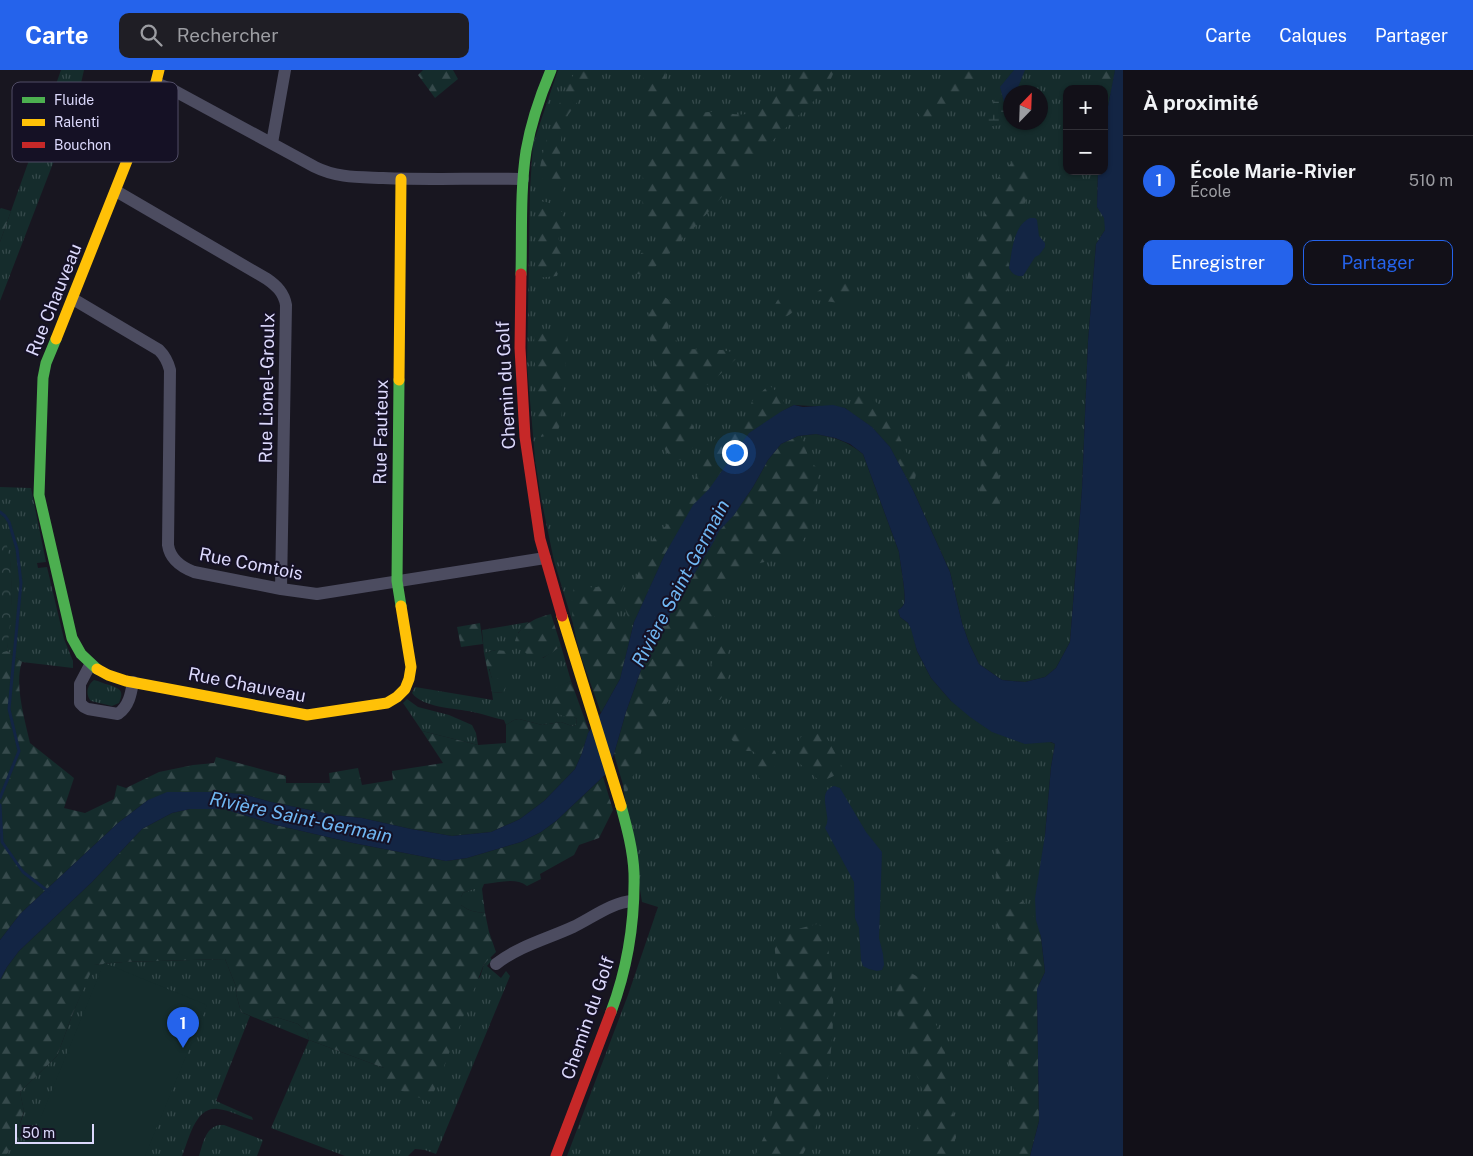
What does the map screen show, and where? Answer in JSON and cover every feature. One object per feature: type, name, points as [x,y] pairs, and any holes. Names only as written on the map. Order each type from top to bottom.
[{"type":"street","points":[[272,143],[285,70]]},
{"type":"street","name":"Chemin du Golf","points":[[551,70],[538,102],[525,153],[520,348],[522,410],[540,540],[628,829],[633,862],[633,927],[621,986],[556,1156]]},
{"type":"street","points":[[178,93],[330,174],[350,177],[401,179],[523,179]]},
{"type":"street","name":"Rue Chauveau","points":[[127,162],[44,371],[39,495],[72,638],[79,653],[90,665],[109,676],[307,715],[387,703],[400,695],[407,684]]},
{"type":"street","name":"Rue Fauteux","points":[[401,179],[398,581],[411,667],[407,684]]},
{"type":"street","name":"Rue Lionel-Groulx","points":[[116,191],[267,279],[278,288],[284,298],[286,306],[281,589]]},
{"type":"street","name":"Rue Comtois","points":[[73,299],[159,350],[169,364],[168,540],[171,555],[183,567],[194,572],[317,594],[545,558]]},
{"type":"street","points":[[90,665],[80,684],[80,703],[84,708],[118,714],[127,705],[132,682]]},
{"type":"street","points":[[496,964],[513,952],[574,927],[618,904],[633,900]]},
{"type":"green space","points":[[61,70],[84,70],[81,82],[57,82]]},
{"type":"green space","points":[[423,70],[453,70],[458,79],[435,98],[418,75]]},
{"type":"green space","points":[[558,70],[1115,70],[1108,106],[1108,85],[1063,85],[1063,175],[1098,175],[1097,207],[1105,218],[1105,230],[1096,244],[1088,341],[1082,489],[1070,642],[1056,668],[1045,677],[1025,682],[1002,680],[979,664],[962,623],[950,572],[913,490],[890,447],[872,427],[845,408],[794,405],[782,411],[665,554],[634,622],[620,679],[587,670],[554,561],[535,459],[527,365],[530,189],[533,144]]},
{"type":"green space","points":[[576,70],[600,70],[568,115],[562,133],[560,153],[563,191],[558,193],[547,186],[539,173],[553,120],[563,94]]},
{"type":"green space","points":[[643,70],[665,70],[672,96],[685,109],[694,113],[740,114],[753,112],[759,108],[799,71],[833,70],[833,74],[827,88],[770,143],[693,229],[654,268],[643,275],[636,272],[641,253],[655,250],[662,241],[648,220],[642,202],[645,156],[658,138],[655,126],[644,113]]},
{"type":"green space","points":[[957,70],[985,70],[933,118],[921,117],[915,110]]},
{"type":"green space","points":[[1099,70],[1115,70],[1111,94],[1108,94],[1108,85],[1098,85],[1097,76]]},
{"type":"green space","points":[[1000,87],[1003,100],[1003,125],[992,126],[986,124]]},
{"type":"green space","points":[[1026,155],[1035,161],[1032,167],[1030,185],[1026,188],[1028,196],[1016,222],[1007,255],[1009,268],[1014,277],[1010,283],[1003,305],[1001,321],[1007,341],[1009,363],[998,442],[1000,510],[996,521],[991,523],[986,515],[979,489],[982,448],[972,392],[958,344],[958,310],[983,221],[985,195],[1016,158]]},
{"type":"green space","points":[[28,162],[54,162],[0,301],[0,242]]},
{"type":"green space","points":[[537,201],[555,205],[562,212],[564,223],[558,236],[563,258],[557,276],[535,278]]},
{"type":"green space","points":[[0,209],[11,211],[0,242]]},
{"type":"green space","points":[[841,279],[851,282],[858,292],[847,307],[840,303],[808,299],[807,294],[817,292],[827,284]]},
{"type":"green space","points":[[787,293],[793,293],[797,306],[792,313],[779,320],[774,308],[779,298]]},
{"type":"green space","points":[[661,295],[671,301],[673,311],[668,328],[680,345],[688,349],[722,350],[741,354],[710,384],[682,392],[679,399],[697,437],[684,459],[673,458],[665,450],[656,419],[653,359],[648,318],[652,305]]},
{"type":"green space","points":[[554,330],[568,334],[561,422],[557,433],[541,437],[536,398],[534,331]]},
{"type":"green space","points":[[769,385],[778,393],[788,408],[782,411],[726,465],[709,489],[693,505],[665,554],[634,622],[627,614],[625,603],[652,541],[656,534],[675,516],[690,491],[711,443],[718,435],[742,423],[749,412],[752,401]]},
{"type":"green space","points":[[859,393],[869,395],[879,405],[896,429],[916,474],[913,490],[890,447],[872,427],[847,410],[854,397]]},
{"type":"green space","points":[[816,434],[841,441],[863,454],[899,552],[905,594],[904,604],[898,610],[900,617],[912,629],[917,651],[931,678],[951,701],[1055,744],[1045,835],[1030,1156],[567,1156],[628,995],[658,907],[642,902],[623,786],[646,656],[719,531],[798,436]]},
{"type":"green space","points":[[801,436],[810,461],[817,468],[818,478],[814,512],[806,534],[791,554],[780,560],[744,568],[726,584],[714,605],[721,607],[723,617],[718,614],[712,618],[681,656],[688,663],[678,688],[647,736],[626,795],[614,754],[626,712],[646,656],[719,531],[734,515],[768,460],[781,444]]},
{"type":"green space","points":[[0,487],[31,488],[46,562],[37,563],[38,568],[47,567],[64,639],[73,661],[73,668],[22,662],[7,651],[12,594],[10,561],[0,567]]},
{"type":"green space","points":[[0,525],[9,555],[12,587],[7,651],[0,653]]},
{"type":"green space","points":[[10,560],[12,594],[7,651],[22,662],[19,681],[23,713],[30,743],[74,778],[64,808],[85,813],[114,799],[117,785],[126,788],[159,772],[214,763],[216,757],[286,776],[286,783],[330,783],[329,773],[358,768],[362,785],[393,780],[392,771],[443,763],[422,731],[478,745],[506,743],[506,725],[514,720],[519,719],[542,725],[561,722],[572,726],[576,725],[577,719],[558,713],[554,710],[550,701],[551,695],[556,688],[571,681],[589,731],[575,769],[544,801],[520,819],[491,832],[452,836],[362,818],[334,815],[242,794],[208,792],[148,800],[118,823],[20,914],[0,940],[0,653],[5,562]]},
{"type":"green space","points":[[575,582],[591,587],[603,585],[607,582],[624,585],[614,612],[618,621],[631,633],[620,679],[601,713],[574,629],[572,601]]},
{"type":"green space","points":[[551,614],[561,646],[544,657],[531,657],[515,641],[517,635],[529,623]]},
{"type":"green space","points":[[529,622],[518,633],[543,658],[561,646],[571,681],[560,686],[574,717],[577,719],[576,725],[572,726],[561,722],[542,725],[519,719],[506,725],[504,720],[473,712],[431,705],[417,698],[412,693],[415,687],[493,700],[492,693],[503,692],[494,681],[490,672],[496,650],[484,653],[482,630]]},
{"type":"green space","points":[[480,623],[483,644],[461,647],[457,627]]},
{"type":"green space","points":[[724,644],[727,647],[727,674],[725,689],[720,700],[713,698],[710,692],[709,680],[716,648]]},
{"type":"green space","points":[[496,650],[506,651],[509,660],[504,670],[489,669],[492,678],[499,679],[506,686],[503,692],[492,693],[484,653]]},
{"type":"green space","points":[[94,680],[119,689],[121,696],[119,703],[112,706],[91,701],[88,696],[88,690]]},
{"type":"green space","points":[[407,699],[418,707],[449,715],[472,725],[476,733],[478,745],[422,731],[403,703]]},
{"type":"green space","points":[[738,723],[762,745],[765,742],[775,751],[778,759],[773,771],[766,779],[759,778],[750,766],[756,757],[755,752],[743,751],[727,735]]},
{"type":"green space","points":[[815,731],[823,734],[831,744],[844,771],[821,782],[792,757],[791,753],[803,734]]},
{"type":"green space","points":[[603,777],[613,810],[599,838],[579,845],[574,855],[540,874],[541,879],[527,886],[512,881],[501,882],[484,884],[482,889],[473,889],[463,893],[461,905],[472,911],[485,913],[496,952],[484,964],[430,1102],[384,1084],[384,1068],[309,1040],[307,1032],[298,1024],[276,1017],[263,1021],[241,1012],[236,994],[237,989],[225,959],[123,962],[94,965],[57,1056],[20,1092],[24,1111],[14,1142],[6,1156],[0,1156],[0,980],[19,951],[92,882],[142,829],[172,813],[190,809],[224,809],[276,825],[353,843],[446,861],[467,858],[521,842],[541,832],[556,821]]},
{"type":"green space","points":[[1001,841],[1009,841],[1009,901],[1019,903],[1023,901],[1036,920],[1041,937],[1045,972],[1037,989],[1039,1121],[1030,1156],[1015,1156],[1019,1130],[1008,1059],[1006,1030],[1000,1005],[1004,980],[1014,969],[1016,957],[1012,942],[998,932],[996,917],[998,901],[997,849]]},
{"type":"green space","points":[[473,889],[482,889],[485,913],[472,911],[461,905],[463,893]]},
{"type":"green space","points":[[817,924],[823,927],[827,944],[833,997],[828,1080],[821,1114],[802,1156],[755,1156],[769,1126],[776,1092],[781,1042],[774,940],[782,933]]},
{"type":"green space","points":[[490,957],[492,960],[487,966],[501,978],[506,971],[510,976],[436,1154],[415,1149],[408,1156],[345,1156],[271,1128],[309,1040],[384,1068],[480,977],[484,964]]},
{"type":"green space","points":[[225,959],[237,989],[236,994],[241,1012],[250,1016],[216,1101],[252,1117],[253,1120],[218,1109],[204,1113],[194,1125],[182,1156],[6,1156],[14,1142],[24,1112],[20,1092],[57,1056],[93,965],[123,962]]},
{"type":"green space","points":[[104,963],[207,1005],[145,1156],[25,1156]]},
{"type":"green space","points":[[900,970],[920,978],[928,1009],[943,1038],[956,1137],[950,1154],[947,1156],[927,1155],[915,1140],[921,1110],[922,1089],[910,1057],[891,993],[896,976]]},
{"type":"green space","points":[[276,1017],[298,1024],[307,1032],[309,1040],[263,1021]]},
{"type":"green space","points":[[219,1125],[224,1125],[263,1140],[257,1156],[199,1156],[208,1133]]},
{"type":"water","points":[[1014,70],[1025,70],[1019,85],[1003,85],[1003,98],[1000,87]]},
{"type":"water","name":"Rivière Saint-Germain","points":[[1115,70],[1123,70],[1123,1156],[1030,1156],[1039,1121],[1037,989],[1045,972],[1041,937],[1036,920],[1035,898],[1045,835],[1055,744],[1051,742],[1025,744],[992,732],[951,701],[931,678],[917,651],[908,623],[900,617],[898,610],[904,604],[905,594],[899,552],[863,454],[850,444],[835,438],[816,434],[798,436],[781,444],[768,460],[734,515],[719,531],[646,656],[606,774],[556,821],[541,832],[521,842],[467,858],[446,861],[353,843],[276,825],[224,809],[190,809],[172,813],[142,829],[92,882],[19,951],[0,980],[0,940],[20,914],[118,823],[148,800],[167,792],[242,794],[334,815],[362,818],[452,836],[491,832],[520,819],[544,801],[575,769],[588,733],[620,679],[634,622],[665,554],[693,505],[709,489],[749,433],[794,405],[803,407],[833,405],[845,408],[872,427],[890,447],[913,490],[950,572],[962,623],[979,664],[1002,680],[1025,682],[1045,677],[1056,668],[1070,642],[1082,489],[1088,341],[1096,244],[1105,230],[1104,218],[1097,207],[1098,175],[1108,175],[1108,106]]},
{"type":"water","points":[[1030,218],[1037,220],[1039,236],[1045,243],[1045,247],[1035,257],[1023,276],[1018,276],[1013,274],[1009,268],[1012,247],[1020,227]]},
{"type":"water","points":[[834,786],[840,788],[866,832],[882,852],[879,938],[883,954],[884,965],[882,970],[877,971],[863,966],[859,928],[855,918],[854,882],[825,828],[827,819],[825,795]]},
{"type":"waterway","points":[[0,512],[9,522],[17,549],[21,583],[9,709],[19,751],[0,798]]},
{"type":"waterway","points":[[0,805],[2,842],[23,872],[49,892]]},
{"type":"traffic: fast","points":[[521,274],[522,197],[526,151],[536,109],[551,70]]},
{"type":"traffic: fast","points":[[56,339],[46,363],[43,378],[39,495],[72,638],[81,654],[97,669]]},
{"type":"traffic: fast","points":[[399,380],[397,581],[401,606]]},
{"type":"traffic: fast","points":[[611,1012],[626,961],[632,927],[634,891],[633,864],[621,806]]},
{"type":"traffic: slow","points":[[156,82],[159,70]]},
{"type":"traffic: slow","points":[[56,339],[127,162]]},
{"type":"traffic: slow","points":[[399,380],[401,179]]},
{"type":"traffic: slow","points":[[97,669],[126,681],[307,715],[387,703],[405,689],[411,667],[401,606]]},
{"type":"traffic: slow","points":[[562,616],[621,806]]},
{"type":"traffic: jam","points":[[521,274],[520,348],[525,437],[540,539],[562,616]]},
{"type":"traffic: jam","points":[[556,1156],[611,1012]]},
{"type":"place","name":"École Marie-Rivier","points":[[183,1048]]}]
